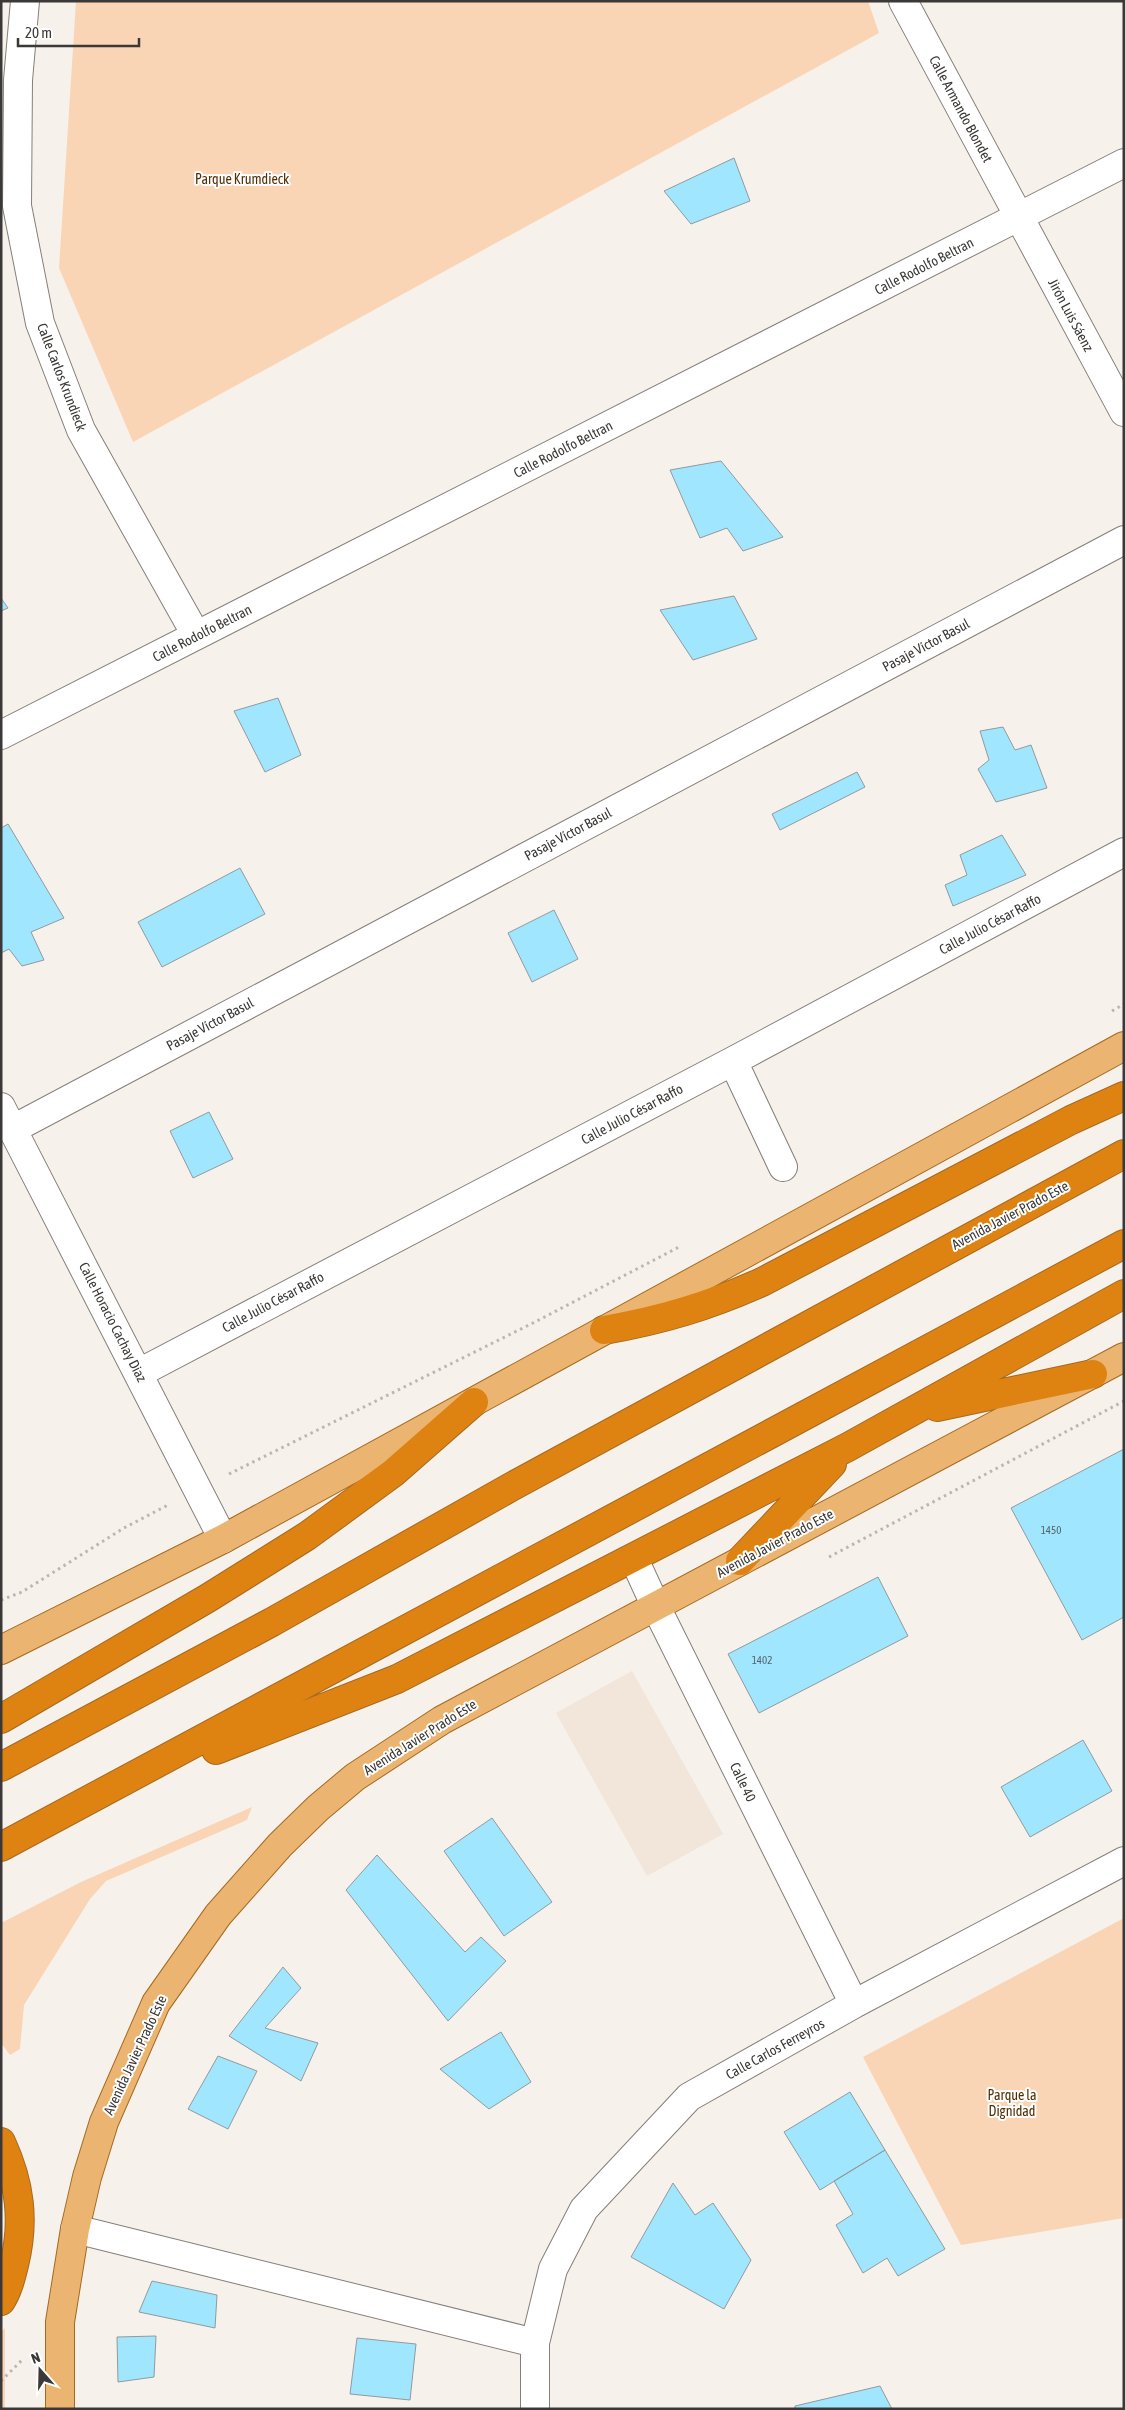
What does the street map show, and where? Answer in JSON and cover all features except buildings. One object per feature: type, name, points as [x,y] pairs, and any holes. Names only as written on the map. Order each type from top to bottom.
[{"type":"highway","points":[[604,1330],[668,1317],[714,1304],[762,1282],[1071,1120],[1124,1096]]},
{"type":"highway","name":"Avenida Javier Prado Este","points":[[1,1767],[272,1622],[512,1487],[1124,1154]]},
{"type":"highway","points":[[1,1847],[1124,1244]]},
{"type":"highway","points":[[102,1794],[397,1679],[634,1559],[848,1447],[1124,1294]]},
{"type":"highway","points":[[911,1412],[1093,1374]]},
{"type":"highway","points":[[1,1719],[208,1598],[307,1536],[393,1473],[474,1402]]},
{"type":"highway","points":[[740,1561],[848,1447]]},
{"type":"highway","points":[[1,2142],[12,2164],[18,2187],[21,2213],[17,2253],[11,2277],[1,2301]]},
{"type":"main road","points":[[1,1650],[223,1539],[1124,1046]]},
{"type":"main road","name":"Avenida Javier Prado Este","points":[[60,2409],[60,2322],[87,2177],[104,2122],[156,2003],[218,1915],[280,1845],[318,1808],[355,1777],[434,1725],[1124,1357]]},
{"type":"street","name":"Calle Carlos Krundieck","points":[[25,1],[18,80],[17,206],[40,323],[81,430],[196,636]]},
{"type":"street","name":"Calle Armando Blondet","points":[[904,1],[1019,218]]},
{"type":"street","name":"Calle Rodolfo Beltran","points":[[1,735],[1124,163]]},
{"type":"street","name":"Jirón Luis Sáenz","points":[[1019,218],[1124,412]]},
{"type":"street","name":"Pasaje Víctor Basul","points":[[7,1118],[1124,540]]},
{"type":"street","name":"Calle Julio César Raffo","points":[[139,1373],[733,1061],[1124,852]]},
{"type":"street","points":[[733,1061],[783,1167]]},
{"type":"street","name":"Calle Horacio Cachay Diaz","points":[[7,1118],[223,1539]]},
{"type":"street","name":"Calle 40","points":[[634,1559],[656,1607],[854,2004]]},
{"type":"street","name":"Calle Carlos Ferreyros","points":[[536,2409],[534,2343],[553,2269],[584,2210],[689,2097],[854,2004],[1124,1861]]},
{"type":"street","points":[[76,2229],[534,2343]]},
{"type":"path","points":[[1107,1014],[1124,1004]]},
{"type":"path","points":[[1,1600],[22,1592],[124,1528],[535,1322],[682,1245]]},
{"type":"path","points":[[821,1561],[1124,1401]]},
{"type":"shaded area","points":[[632,1671],[723,1834],[647,1876],[556,1713]]},
{"type":"green space","name":"Parque Krumdieck","points":[[76,1],[868,1],[879,33],[133,442],[59,268]]},
{"type":"green space","points":[[252,1807],[247,1820],[106,1881],[90,1899],[24,2005],[20,2049],[10,2055],[1,2043],[1,1923],[81,1882]]},
{"type":"green space","name":"Parque la Dignidad","points":[[1124,1918],[1124,2218],[961,2245],[863,2057]]},
{"type":"green space","points":[[5,2328],[5,2409],[1,2409],[1,2332]]}]
